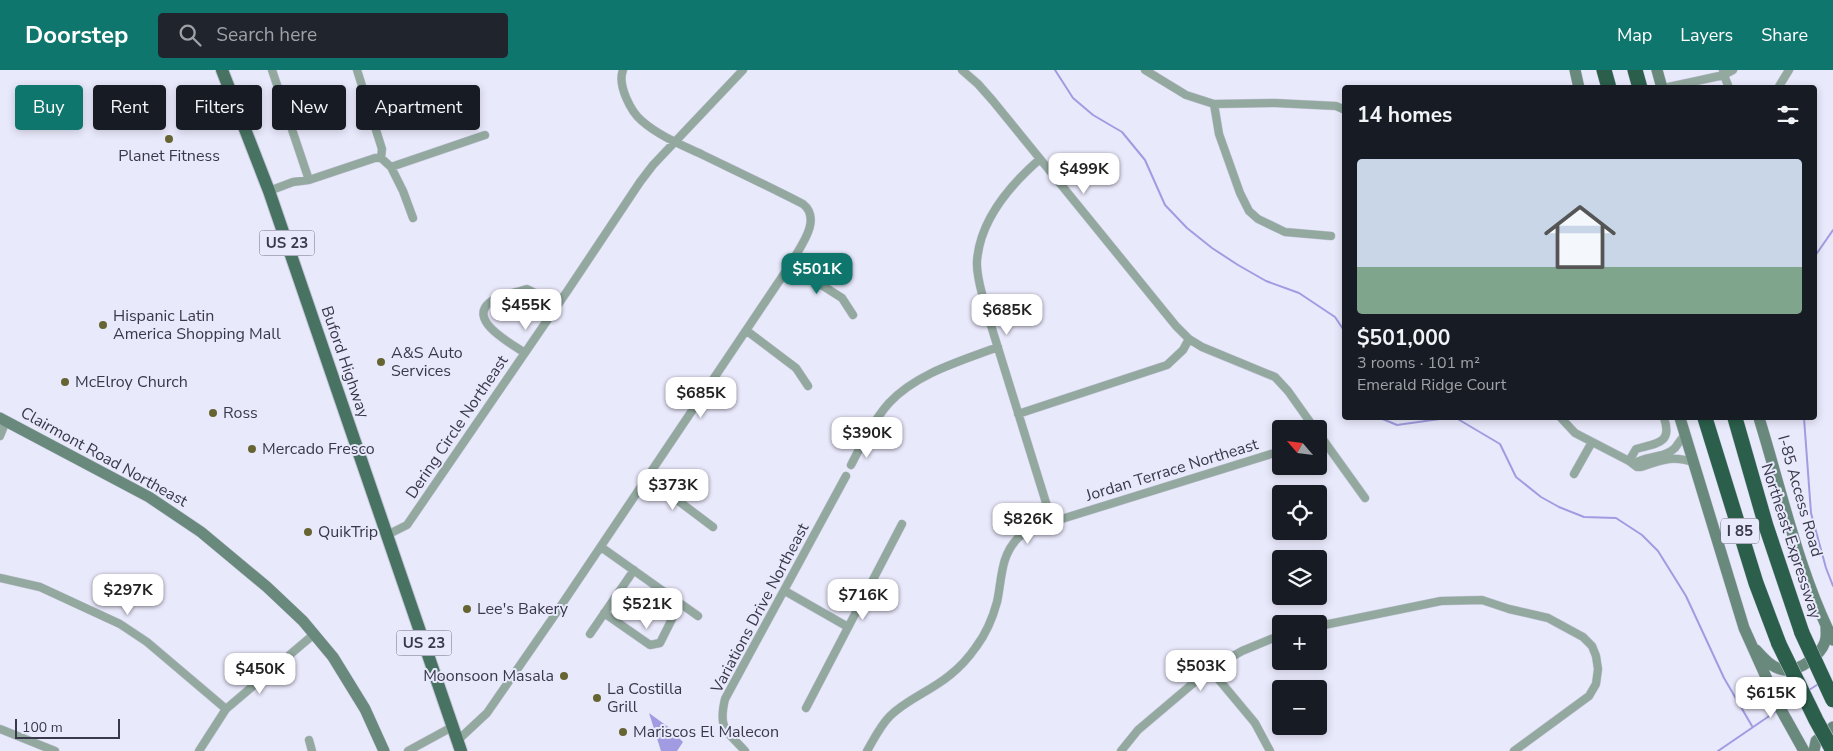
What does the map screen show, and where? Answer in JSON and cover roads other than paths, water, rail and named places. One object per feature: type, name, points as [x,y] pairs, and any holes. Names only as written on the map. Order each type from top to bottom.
[{"type":"highway","points":[[1604,70],[1608,85]]},
{"type":"highway","points":[[1635,70],[1639,85]]},
{"type":"highway","name":"I 85","points":[[1706,420],[1751,566],[1779,644],[1833,751]]},
{"type":"highway","name":"Northeast Expressway","points":[[1736,420],[1766,526],[1802,633],[1833,700]]},
{"type":"main road","name":"Buford Highway","points":[[222,70],[269,191],[459,746]]},
{"type":"main road","points":[[1575,70],[1578,85]]},
{"type":"main road","points":[[1657,70],[1662,85]]},
{"type":"main road","name":"Clairmont Road Northeast","points":[[3,419],[149,497],[201,532],[267,587],[303,621],[333,657],[364,709],[384,751]]},
{"type":"main road","points":[[1681,420],[1750,643],[1802,749]]},
{"type":"main road","name":"I-85 Access Road","points":[[1760,420],[1798,552],[1833,640]]},
{"type":"main road","points":[[1750,643],[1763,658],[1775,667],[1785,670],[1794,668],[1803,665],[1818,653],[1825,643],[1826,625]]},
{"type":"main road","points":[[1814,751],[1816,741],[1833,727]]},
{"type":"street","points":[[272,70],[309,180]]},
{"type":"street","points":[[356,70],[382,149],[382,158],[391,167],[403,191],[413,218]]},
{"type":"street","points":[[459,746],[487,713],[747,331],[790,265],[812,221],[812,215],[807,207],[650,128],[640,120],[624,93],[621,84],[623,70]]},
{"type":"street","name":"Dering Circle Northeast","points":[[387,535],[407,525],[640,182],[743,70]]},
{"type":"street","points":[[962,70],[978,84],[1155,301],[1189,339],[1222,356],[1255,367],[1274,377],[1288,391],[1309,420]]},
{"type":"street","points":[[1146,70],[1186,95],[1214,104],[1275,103],[1336,106],[1342,109]]},
{"type":"street","points":[[1675,85],[1733,70]]},
{"type":"street","points":[[1780,85],[1788,70]]},
{"type":"street","points":[[1724,73],[1728,85]]},
{"type":"street","points":[[1214,104],[1218,134],[1240,193],[1249,211],[1258,219],[1285,232],[1331,236]]},
{"type":"street","points":[[391,167],[484,136]]},
{"type":"street","points":[[269,191],[375,158],[382,158]]},
{"type":"street","points":[[1040,159],[1012,185],[999,204],[985,230],[977,262],[979,280],[998,347],[1052,522]]},
{"type":"street","points":[[790,265],[842,298],[853,315]]},
{"type":"street","points":[[525,353],[494,332],[485,323],[484,309],[496,299],[527,290],[535,293],[555,308]]},
{"type":"street","points":[[747,331],[796,368],[808,386]]},
{"type":"street","points":[[1018,414],[1167,366],[1183,350],[1189,339]]},
{"type":"street","points":[[851,466],[876,420],[890,402],[911,384],[940,369],[998,347]]},
{"type":"street","points":[[0,436],[3,419]]},
{"type":"street","points":[[1563,420],[1575,434],[1631,462],[1637,467],[1659,458],[1674,448],[1685,435]]},
{"type":"street","points":[[1631,462],[1636,449],[1664,439],[1667,434],[1664,420]]},
{"type":"street","points":[[1574,474],[1592,442]]},
{"type":"street","points":[[1328,447],[1365,498]]},
{"type":"street","name":"Jordan Terrace Northeast","points":[[867,751],[877,732],[889,717],[900,707],[950,675],[976,647],[987,628],[997,603],[1002,569],[1009,550],[1019,537],[1052,522],[1272,454]]},
{"type":"street","points":[[1659,458],[1677,458],[1693,462]]},
{"type":"street","name":"Variations Drive Northeast","points":[[745,751],[726,730],[721,717],[725,699],[846,476]]},
{"type":"street","points":[[648,478],[712,527]]},
{"type":"street","points":[[806,708],[902,524]]},
{"type":"street","points":[[602,546],[698,616]]},
{"type":"street","points":[[590,634],[634,570]]},
{"type":"street","points":[[0,578],[40,587],[120,624],[148,642],[226,709]]},
{"type":"street","points":[[785,591],[848,627]]},
{"type":"street","points":[[1327,624],[1441,601],[1482,600],[1509,609],[1548,618],[1583,637],[1592,646],[1598,669],[1596,684],[1589,696],[1514,751]]},
{"type":"street","points":[[604,613],[650,644],[660,643],[680,603]]},
{"type":"street","points":[[199,751],[226,709],[313,635]]},
{"type":"street","points":[[1121,751],[1138,730],[1210,670],[1242,651],[1272,639]]},
{"type":"street","points":[[1210,670],[1255,723],[1270,751]]},
{"type":"street","points":[[408,751],[452,727]]},
{"type":"street","points":[[0,729],[55,751]]},
{"type":"street","points":[[310,740],[312,751]]},
{"type":"waterway","points":[[1055,70],[1073,98],[1093,115],[1122,132],[1145,160],[1165,205],[1187,228],[1212,248],[1238,265],[1266,281],[1299,293],[1335,317],[1342,328]]},
{"type":"waterway","points":[[1817,253],[1833,230]]},
{"type":"waterway","points":[[1385,420],[1397,425],[1433,420]]},
{"type":"waterway","points":[[1459,420],[1500,444],[1516,477],[1541,497],[1584,517],[1616,518],[1642,535],[1658,551],[1686,596],[1724,678],[1752,726]]},
{"type":"waterway","points":[[1804,420],[1811,513],[1826,568],[1833,586]]},
{"type":"waterway","points":[[1809,690],[1820,683]]},
{"type":"waterway","points":[[1784,706],[1799,696]]},
{"type":"waterway","points":[[1718,751],[1778,710]]},
{"type":"place","name":"Planet Fitness","points":[[169,139]]},
{"type":"place","name":"Hispanic Latin America Shopping Mall","points":[[103,325]]},
{"type":"place","name":"A&S Auto Services","points":[[381,362]]},
{"type":"place","name":"McElroy Church","points":[[65,382]]},
{"type":"place","name":"Ross","points":[[213,413]]},
{"type":"place","name":"Mercado Fresco","points":[[252,449]]},
{"type":"place","name":"QuikTrip","points":[[308,532]]},
{"type":"place","name":"Lee's Bakery","points":[[467,609]]},
{"type":"place","name":"Moonsoon Masala","points":[[564,676]]},
{"type":"place","name":"La Costilla Grill","points":[[597,698]]},
{"type":"place","name":"Mariscos El Malecon","points":[[623,732]]}]
